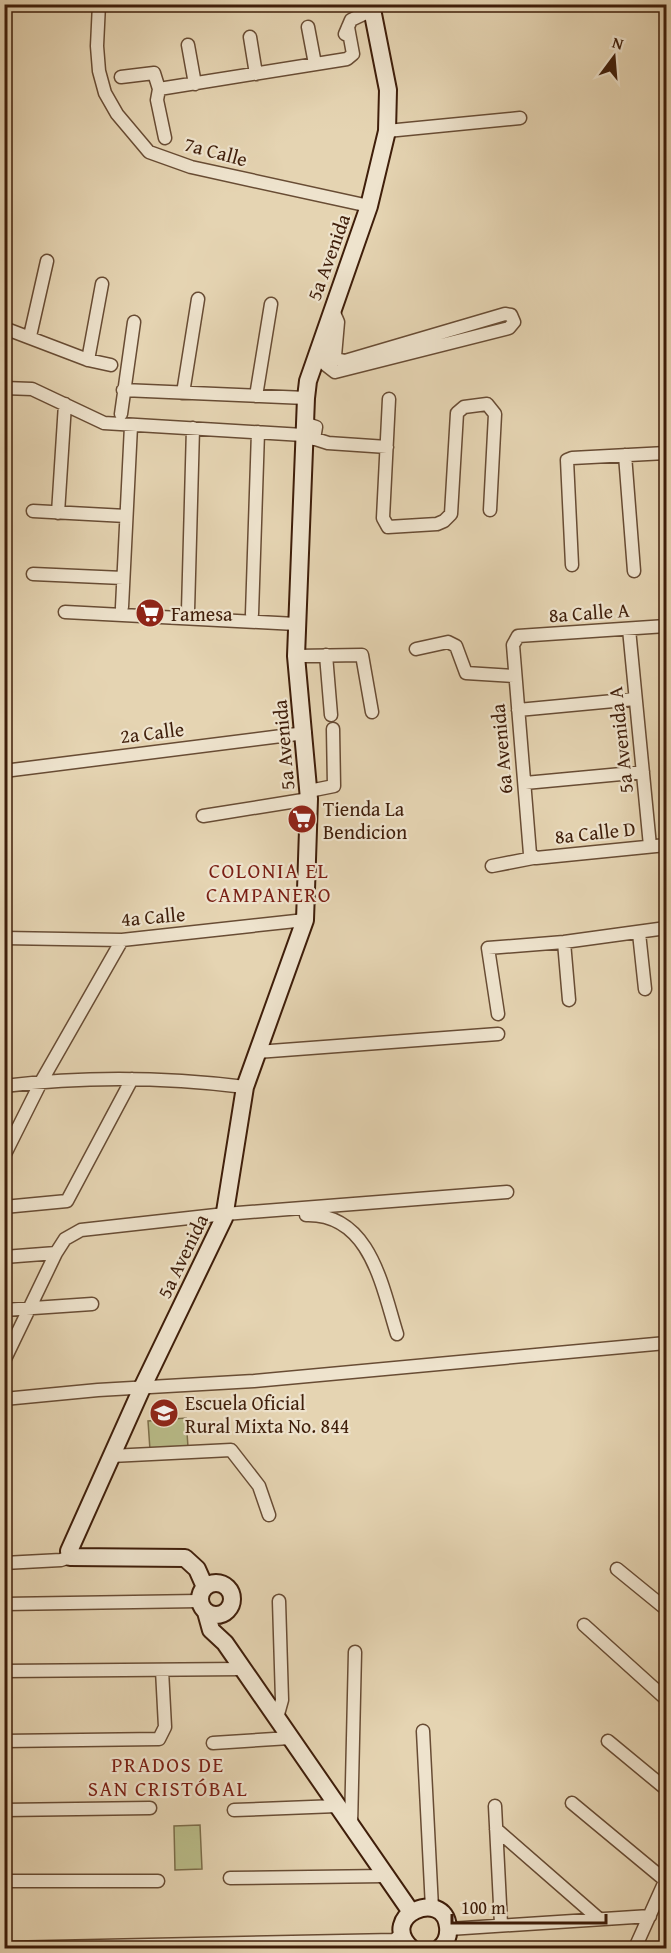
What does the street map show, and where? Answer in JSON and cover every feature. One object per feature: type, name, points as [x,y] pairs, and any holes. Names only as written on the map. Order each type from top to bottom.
[{"type":"street","name":"7a Calle","points":[[99,4],[97,46],[99,71],[105,93],[117,114],[149,152],[191,167],[369,207]]},
{"type":"street","points":[[159,89],[347,58],[344,32],[357,15],[372,7]]},
{"type":"street","name":"5a Avenida","points":[[70,1557],[69,1551],[111,1456],[225,1216],[245,1087],[305,920],[309,795],[305,733],[296,657],[296,624],[307,432],[306,398],[308,381],[332,308],[369,207],[387,131],[388,90],[372,7]]},
{"type":"street","points":[[308,27],[315,64]]},
{"type":"street","points":[[250,37],[256,74]]},
{"type":"street","points":[[188,45],[195,84]]},
{"type":"street","points":[[121,77],[151,72],[156,77],[159,89],[157,100],[165,138]]},
{"type":"street","points":[[387,131],[519,118]]},
{"type":"street","points":[[30,336],[47,261]]},
{"type":"street","points":[[88,360],[102,284]]},
{"type":"street","points":[[183,393],[198,299]]},
{"type":"street","points":[[256,396],[271,304]]},
{"type":"street","points":[[332,308],[338,322],[335,356],[336,359],[345,361],[505,314],[511,315],[514,322],[508,328],[335,372],[326,365],[333,324],[332,308]]},
{"type":"street","points":[[121,414],[134,322]]},
{"type":"street","points":[[4,328],[88,360],[111,365]]},
{"type":"street","points":[[4,388],[32,389],[104,423],[258,432],[307,432],[387,447]]},
{"type":"street","points":[[123,390],[306,398]]},
{"type":"street","points":[[389,399],[384,523],[388,527],[396,528],[444,521],[451,514],[457,413],[464,407],[491,406],[495,414],[490,510]]},
{"type":"street","points":[[58,513],[65,404]]},
{"type":"street","points":[[122,607],[131,426]]},
{"type":"street","points":[[188,611],[193,428]]},
{"type":"street","points":[[252,614],[258,432]]},
{"type":"street","points":[[572,565],[567,460],[666,453]]},
{"type":"street","points":[[625,455],[634,571]]},
{"type":"street","points":[[33,511],[126,516]]},
{"type":"street","points":[[33,574],[123,578]]},
{"type":"street","points":[[65,612],[296,624]]},
{"type":"street","name":"8a Calle A","points":[[515,639],[519,636],[666,626]]},
{"type":"street","name":"5a Avenida A","points":[[629,629],[650,846]]},
{"type":"street","name":"6a Avenida","points":[[515,639],[514,676],[531,856]]},
{"type":"street","points":[[416,649],[448,642],[456,646],[466,673],[514,676]]},
{"type":"street","points":[[296,657],[362,654],[372,712]]},
{"type":"street","points":[[326,655],[331,714]]},
{"type":"street","points":[[518,710],[635,699]]},
{"type":"street","points":[[203,816],[309,795],[334,786],[333,729]]},
{"type":"street","name":"2a Calle","points":[[4,771],[305,733]]},
{"type":"street","points":[[525,783],[643,772]]},
{"type":"street","name":"8a Calle D","points":[[492,866],[531,856],[666,845]]},
{"type":"street","name":"4a Calle","points":[[4,938],[122,940],[305,920]]},
{"type":"street","points":[[498,1014],[486,954],[488,948],[564,942],[666,928]]},
{"type":"street","points":[[639,933],[645,989]]},
{"type":"street","points":[[4,1156],[41,1082],[122,940]]},
{"type":"street","points":[[564,942],[569,1000]]},
{"type":"street","points":[[257,1052],[498,1034]]},
{"type":"street","points":[[4,1207],[67,1201],[132,1078]]},
{"type":"street","points":[[4,1086],[132,1078],[180,1079],[245,1087]]},
{"type":"street","points":[[4,1361],[56,1253],[65,1239],[81,1230],[507,1192]]},
{"type":"street","points":[[225,1216],[319,1214],[332,1218],[346,1227],[358,1237],[375,1262],[397,1334]]},
{"type":"street","points":[[4,1257],[56,1253]]},
{"type":"street","points":[[4,1310],[92,1304]]},
{"type":"street","points":[[4,1399],[254,1381],[666,1343]]},
{"type":"street","points":[[111,1456],[231,1450],[259,1486],[269,1515]]},
{"type":"street","points":[[4,1563],[140,1552],[196,1556],[211,1630],[225,1643],[411,1912]]},
{"type":"street","points":[[617,1569],[666,1609]]},
{"type":"street","points":[[4,1604],[205,1596],[221,1584],[229,1590],[231,1606],[223,1614],[214,1616],[205,1596]]},
{"type":"street","points":[[277,1718],[282,1700],[279,1601]]},
{"type":"street","points":[[223,1614],[225,1643]]},
{"type":"street","points":[[584,1625],[666,1699]]},
{"type":"street","points":[[351,1826],[355,1652]]},
{"type":"street","points":[[4,1671],[242,1669]]},
{"type":"street","points":[[4,1741],[159,1739],[165,1727],[162,1670]]},
{"type":"street","points":[[423,1731],[432,1908]]},
{"type":"street","points":[[213,1743],[291,1738]]},
{"type":"street","points":[[608,1741],[666,1789]]},
{"type":"street","points":[[572,1803],[666,1880],[635,1948]]},
{"type":"street","points":[[234,1810],[337,1806]]},
{"type":"street","points":[[495,1806],[501,1924]]},
{"type":"street","points":[[4,1810],[150,1808]]},
{"type":"street","points":[[496,1829],[598,1918]]},
{"type":"street","points":[[230,1878],[385,1876]]},
{"type":"street","points":[[4,1881],[158,1881]]},
{"type":"street","points":[[4,1948],[368,1944],[394,1940],[407,1941],[404,1922],[411,1912],[418,1908],[432,1908],[444,1916],[445,1943],[501,1924],[650,1916]]},
{"type":"green space","points":[[186,1418],[188,1447],[150,1450],[148,1421]]},
{"type":"green space","points":[[200,1825],[202,1869],[175,1870],[174,1826]]},
{"type":"place","name":"Famesa","points":[[150,613]]},
{"type":"place","name":"Tienda La Bendicion","points":[[302,819]]},
{"type":"place","name":"Escuela Oficial Rural Mixta No. 844","points":[[164,1413]]},
{"type":"district","name":"COLONIA EL CAMPANERO","points":[[269,882]]},
{"type":"district","name":"PRADOS DE SAN CRISTÓBAL","points":[[168,1776]]}]
